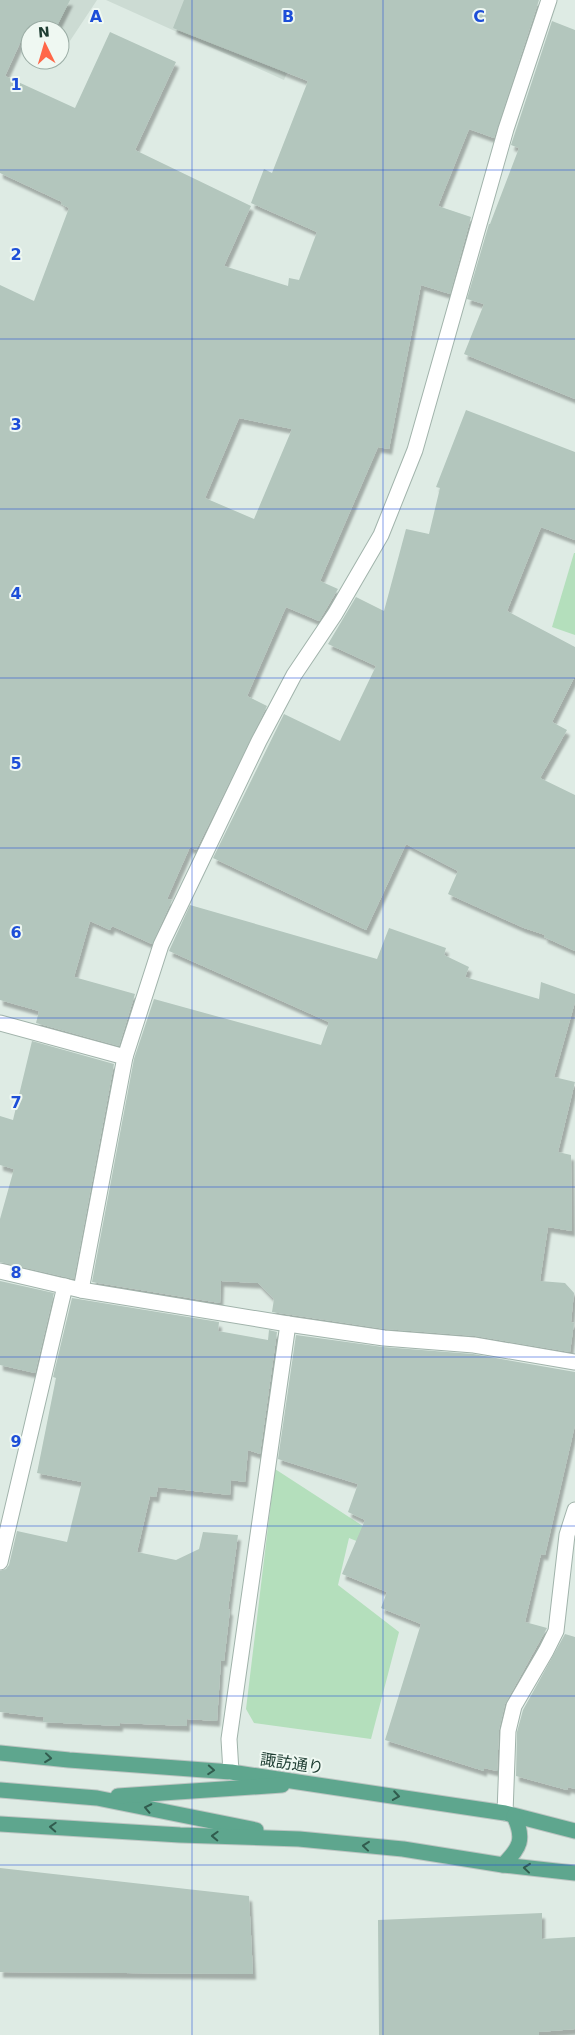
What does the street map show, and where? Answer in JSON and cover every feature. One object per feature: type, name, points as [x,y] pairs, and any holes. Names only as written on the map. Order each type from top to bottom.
[{"type":"main road","name":"諏訪通り","points":[[0,1753],[231,1772],[313,1783],[510,1814],[575,1831]]},
{"type":"main road","points":[[97,1798],[313,1783]]},
{"type":"main road","points":[[0,1790],[97,1798],[299,1839]]},
{"type":"main road","points":[[503,1865],[514,1854],[520,1841],[520,1828],[510,1814]]},
{"type":"main road","points":[[0,1824],[180,1835],[299,1839],[403,1849],[503,1865],[575,1873]]},
{"type":"street","points":[[81,1290],[125,1057],[161,945],[259,741],[294,675],[335,614],[381,535],[415,450],[506,129],[549,0]]},
{"type":"street","points":[[0,1023],[125,1057]]},
{"type":"street","points":[[0,1271],[81,1290],[288,1324],[384,1338],[474,1345],[575,1362]]},
{"type":"street","points":[[0,1562],[66,1286]]},
{"type":"street","points":[[231,1772],[229,1739],[288,1324]]},
{"type":"street","points":[[510,1814],[508,1731],[514,1706],[556,1631],[567,1535],[575,1510]]},
{"type":"shaded area","points":[[0,0],[97,0],[70,41],[70,20],[20,20],[20,45],[0,36]]},
{"type":"shaded area","points":[[106,0],[317,0],[284,80]]},
{"type":"green space","points":[[575,553],[575,635],[552,627]]},
{"type":"green space","points":[[275,1469],[386,1541],[379,1550],[349,1538],[338,1585],[399,1632],[371,1739],[254,1723],[246,1709]]},
{"type":"building","points":[[0,0],[70,0],[60,20],[20,20],[20,43],[5,76],[75,108],[110,32],[176,62],[135,150],[251,206],[224,266],[288,286],[289,278],[299,280],[317,232],[251,203],[264,169],[272,173],[308,81],[173,28],[184,0],[539,0],[494,138],[469,129],[438,206],[471,217],[450,294],[421,285],[389,449],[378,447],[320,581],[338,589],[319,621],[286,607],[247,696],[267,706],[196,850],[190,847],[167,899],[172,900],[152,944],[112,926],[110,930],[90,921],[74,977],[135,994],[119,1046],[36,1023],[39,1011],[0,1000],[0,285],[34,301],[69,208],[61,204],[62,202],[0,173]],"holes":[[[239,418],[292,429],[254,519],[205,498]]]},
{"type":"building","points":[[552,21],[575,30],[575,399],[464,354],[484,304],[467,299],[489,224],[519,148],[511,145]]},
{"type":"building","points":[[466,410],[575,452],[575,540],[541,527],[507,611],[575,647],[575,676],[552,722],[567,730],[540,778],[575,795],[575,951],[544,937],[545,935],[524,928],[448,894],[458,871],[406,844],[366,930],[213,858],[284,714],[340,741],[376,666],[328,644],[356,597],[384,611],[406,529],[429,534],[440,488],[436,487]]},
{"type":"building","points":[[190,905],[377,959],[389,928],[446,948],[444,955],[469,967],[465,977],[539,999],[541,982],[575,994],[575,1002],[554,1077],[575,1082],[558,1152],[571,1155],[572,1231],[548,1227],[540,1281],[565,1283],[574,1293],[571,1322],[574,1323],[570,1352],[475,1336],[385,1329],[272,1312],[274,1299],[258,1283],[221,1281],[220,1303],[92,1282],[134,1059],[154,999],[321,1045],[329,1022],[169,951]]},
{"type":"building","points":[[32,1041],[114,1064],[74,1279],[0,1262],[0,1219],[14,1169],[0,1165],[0,1116],[13,1120]]},
{"type":"building","points":[[0,1281],[54,1293],[35,1373],[0,1365]]},
{"type":"building","points":[[72,1298],[219,1322],[218,1331],[268,1340],[269,1330],[277,1332],[260,1454],[248,1450],[245,1482],[231,1480],[230,1495],[158,1487],[156,1497],[150,1496],[137,1552],[176,1560],[199,1549],[203,1532],[238,1535],[228,1609],[230,1610],[224,1661],[221,1660],[217,1721],[187,1719],[187,1726],[120,1723],[120,1726],[43,1722],[44,1717],[0,1712],[0,1571],[6,1569],[9,1565],[17,1531],[67,1542],[82,1482],[37,1473],[56,1378],[53,1377]]},
{"type":"building","points":[[296,1335],[383,1347],[473,1354],[575,1372],[575,1425],[545,1555],[541,1554],[525,1622],[547,1628],[505,1704],[499,1730],[497,1771],[484,1768],[484,1771],[385,1740],[421,1624],[381,1608],[387,1592],[342,1574],[365,1520],[348,1512],[358,1484],[278,1459]]},
{"type":"building","points":[[565,1634],[575,1637],[575,1789],[568,1787],[567,1790],[516,1776],[517,1732],[523,1710]]},
{"type":"building","points":[[0,1868],[249,1896],[253,1974],[0,1972]]},
{"type":"building","points":[[542,1913],[542,1939],[575,1937],[575,2029],[539,2032],[539,2035],[379,2035],[378,1920]]}]
